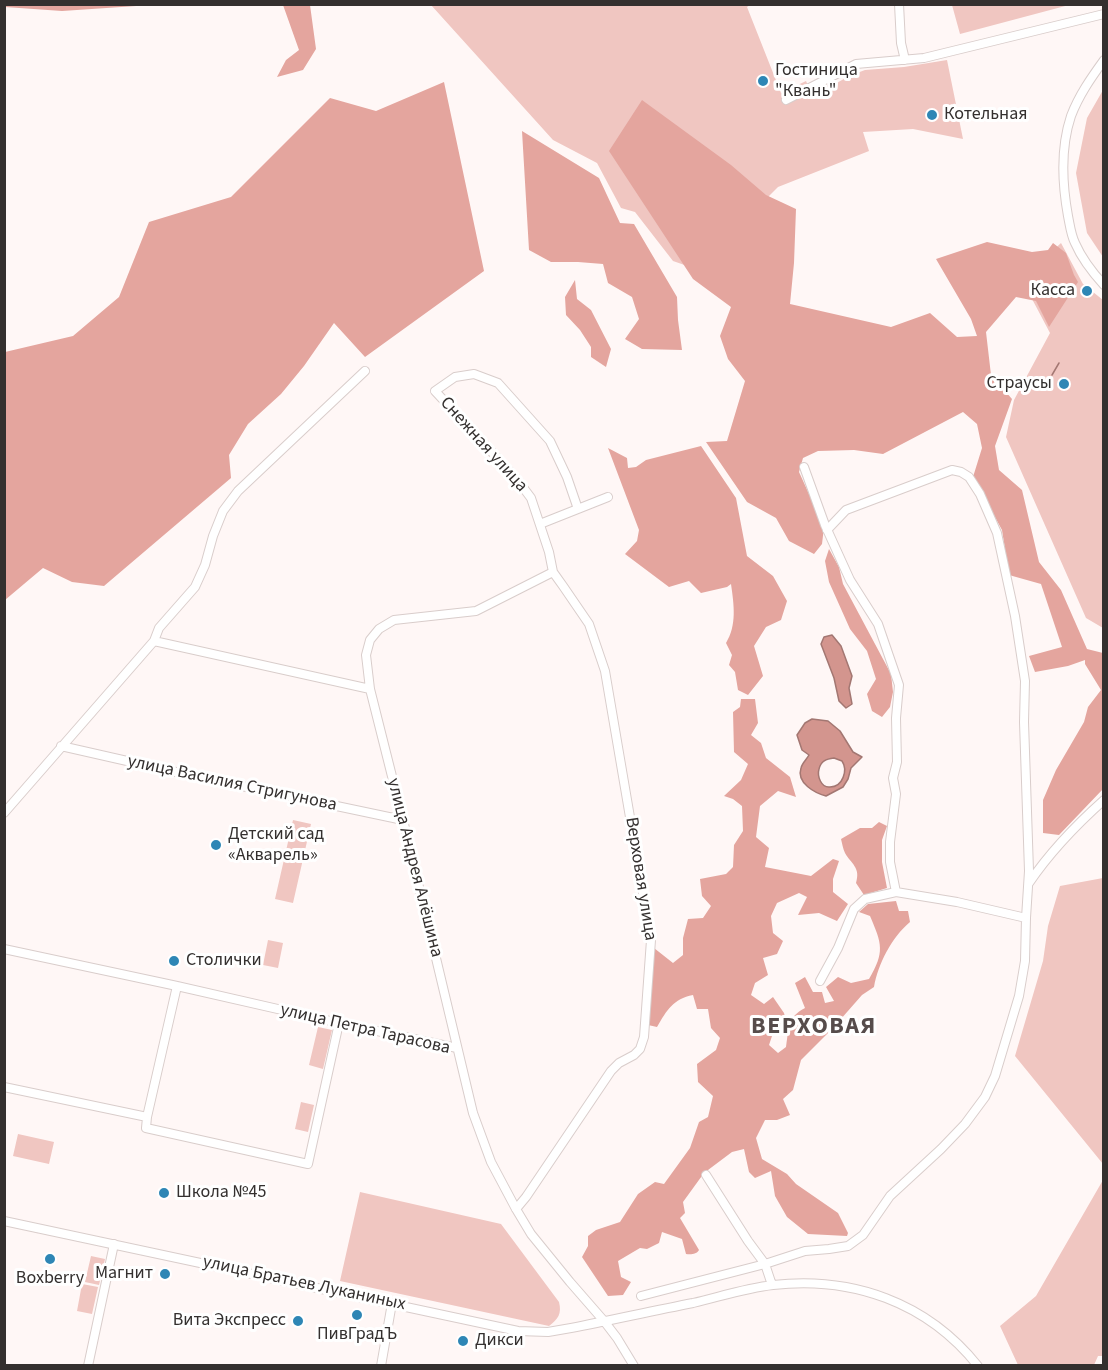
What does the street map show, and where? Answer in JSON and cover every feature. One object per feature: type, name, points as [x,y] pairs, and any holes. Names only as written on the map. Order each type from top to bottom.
[{"type":"street","points":[[899,4],[901,43],[905,60]]},
{"type":"street","points":[[786,100],[856,64],[924,58],[1104,14]]},
{"type":"street","points":[[1104,60],[1090,79],[1071,117],[1063,155],[1063,173],[1071,234],[1091,271],[1104,285]]},
{"type":"street","points":[[4,813],[154,641],[159,628],[195,587],[223,511],[238,491],[365,371]]},
{"type":"street","name":"Снежная улица","points":[[553,572],[549,552],[531,498],[516,478],[435,391],[455,377],[474,374],[498,383],[550,441],[567,477],[578,509]]},
{"type":"street","points":[[804,467],[827,531],[850,580],[878,624],[899,685],[896,718],[897,762],[893,778],[896,794],[890,842],[890,862],[896,892]]},
{"type":"street","points":[[641,1296],[765,1264],[805,1251],[848,1246],[862,1235],[890,1196],[965,1124],[985,1097],[995,1076],[1019,996],[1025,961],[1029,850],[1024,722],[1025,681],[1015,616],[997,533],[980,494],[969,477],[961,472],[952,471],[846,510],[827,531]]},
{"type":"street","points":[[540,524],[608,497]]},
{"type":"street","name":"улица Андрея Алёшина","points":[[457,1048],[370,689],[366,655],[369,640],[379,629],[394,621],[476,611],[553,572]]},
{"type":"street","name":"Верховая улица","points":[[516,1209],[611,1071],[640,1049],[644,1038],[651,940],[605,670],[589,624],[553,572]]},
{"type":"street","points":[[154,641],[370,689]]},
{"type":"street","name":"улица Василия Стригунова","points":[[62,746],[403,820]]},
{"type":"street","points":[[1028,883],[1046,857],[1104,800]]},
{"type":"street","points":[[820,981],[838,948],[854,909],[865,899],[896,892],[957,902],[1026,918]]},
{"type":"street","name":"улица Петра Тарасова","points":[[4,949],[457,1048],[473,1113],[491,1162],[516,1209],[531,1234],[604,1321]]},
{"type":"street","points":[[177,986],[146,1128],[308,1164],[339,1023]]},
{"type":"street","points":[[4,1087],[147,1117]]},
{"type":"street","points":[[705,1175],[765,1264],[772,1286]]},
{"type":"street","name":"улица Братьев Луканиных","points":[[4,1221],[518,1331],[548,1332],[571,1328],[772,1286],[824,1284],[878,1294],[903,1305],[946,1333],[978,1365]]},
{"type":"street","points":[[88,1365],[114,1244]]},
{"type":"street","points":[[381,1365],[392,1303]]},
{"type":"street","points":[[604,1321],[634,1365]]},
{"type":"shaded area","points":[[952,4],[1069,5],[960,34]]},
{"type":"shaded area","points":[[4,5],[151,5],[62,11],[5,7]]},
{"type":"shaded area","points":[[283,5],[310,5],[316,49],[303,70],[277,77],[286,60],[299,50]]},
{"type":"shaded area","points":[[431,5],[750,5],[747,7],[781,93],[806,81],[810,90],[830,80],[835,84],[865,70],[947,60],[963,139],[913,129],[863,132],[869,151],[778,187],[696,269],[673,261],[635,212],[621,208],[597,163],[553,140]]},
{"type":"shaded area","points":[[444,82],[484,271],[365,357],[334,323],[281,394],[248,424],[229,455],[231,478],[104,586],[72,582],[43,568],[5,600],[5,352],[73,336],[119,297],[149,222],[231,197],[330,98],[376,111]]},
{"type":"shaded area","points":[[1103,90],[1103,257],[1087,233],[1076,173],[1087,118]]},
{"type":"shaded area","points":[[642,100],[731,165],[766,195],[796,209],[790,304],[891,327],[930,313],[957,337],[977,336],[971,319],[936,259],[987,242],[1032,252],[1048,250],[1053,243],[1066,253],[1078,282],[1049,327],[1036,301],[1016,297],[986,332],[991,375],[1012,399],[995,446],[999,470],[1022,490],[1039,562],[1061,590],[1087,649],[1103,653],[1103,789],[1059,835],[1043,833],[1043,800],[1056,770],[1084,722],[1088,707],[1101,690],[1085,664],[1085,660],[1068,666],[1035,672],[1029,656],[1062,647],[1041,584],[1009,575],[1002,530],[973,477],[982,448],[977,424],[963,412],[883,454],[854,450],[818,451],[803,458],[799,472],[824,527],[822,544],[814,554],[789,541],[776,518],[747,502],[706,442],[727,441],[745,381],[728,359],[720,336],[731,307],[693,279],[609,151]]},
{"type":"shaded area","points":[[522,131],[599,178],[620,223],[634,224],[677,297],[682,350],[642,349],[625,339],[639,319],[632,297],[608,283],[603,264],[551,262],[529,250]]},
{"type":"shaded area","points":[[1061,243],[1083,284],[1103,300],[1103,628],[1086,618],[1006,437],[1014,400],[1050,333],[1022,280]]},
{"type":"shaded area","points":[[575,280],[577,299],[591,310],[611,349],[606,367],[591,357],[591,347],[566,315],[565,297]]},
{"type":"shaded area","points":[[701,446],[736,498],[747,556],[773,576],[787,601],[781,620],[766,627],[754,646],[763,676],[748,695],[738,690],[735,672],[729,665],[732,655],[726,643],[732,629],[734,607],[731,584],[701,593],[689,581],[669,587],[625,554],[637,541],[639,530],[608,448],[627,458],[628,468],[636,467],[646,460]]},
{"type":"shaded area","points":[[829,549],[839,567],[843,584],[891,674],[893,692],[890,707],[882,717],[872,711],[867,694],[876,679],[867,651],[850,629],[829,582],[825,561]]},
{"type":"shaded area","points":[[832,635],[841,646],[852,676],[849,688],[852,704],[846,708],[839,701],[834,678],[821,644],[824,637]]},
{"type":"shaded area","points":[[741,699],[755,699],[758,723],[751,735],[761,743],[766,758],[790,777],[796,797],[778,791],[760,806],[756,837],[769,848],[765,867],[811,876],[833,859],[839,861],[833,879],[833,892],[848,904],[837,921],[819,913],[798,915],[807,897],[799,893],[777,903],[771,916],[773,933],[783,941],[777,954],[763,958],[768,975],[755,983],[751,995],[764,1004],[773,997],[784,1013],[786,1021],[773,1033],[769,1045],[778,1053],[786,1047],[792,1020],[805,1008],[795,983],[805,977],[813,992],[822,992],[825,1003],[834,1001],[826,987],[838,977],[851,983],[869,979],[880,955],[879,941],[870,916],[859,912],[868,904],[896,901],[899,911],[908,911],[910,922],[897,935],[887,951],[874,987],[862,995],[801,1060],[793,1090],[783,1099],[790,1115],[777,1120],[765,1120],[756,1138],[762,1159],[787,1174],[796,1184],[838,1213],[848,1233],[847,1236],[808,1234],[787,1217],[775,1196],[771,1171],[755,1178],[749,1172],[744,1149],[732,1152],[704,1173],[683,1202],[685,1213],[680,1218],[699,1250],[694,1254],[686,1254],[682,1239],[662,1232],[659,1243],[647,1249],[640,1248],[618,1261],[621,1277],[631,1282],[623,1295],[608,1296],[582,1257],[588,1246],[588,1236],[596,1230],[620,1222],[638,1194],[655,1182],[664,1184],[690,1148],[699,1122],[708,1117],[713,1096],[698,1082],[697,1064],[716,1050],[720,1038],[711,1028],[708,1009],[697,1009],[693,995],[675,1002],[657,1027],[648,1025],[654,948],[673,963],[683,955],[683,938],[688,919],[703,918],[711,906],[702,896],[700,879],[726,874],[733,867],[734,845],[743,831],[742,806],[724,796],[741,780],[748,764],[734,752],[733,712],[740,707]]},
{"type":"shaded area","points":[[812,719],[828,721],[840,731],[853,752],[862,757],[851,768],[843,787],[826,796],[812,790],[801,778],[802,766],[809,755],[802,750],[797,735],[805,723]],"holes":[[[834,758],[842,761],[844,773],[841,781],[834,786],[824,786],[819,775],[821,764]]]},
{"type":"shaded area","points":[[293,820],[311,824],[293,903],[275,899]]},
{"type":"shaded area","points":[[879,822],[887,826],[882,840],[882,862],[887,888],[864,895],[856,883],[855,866],[845,853],[841,839],[860,828],[872,828]]},
{"type":"shaded area","points":[[1104,878],[1103,1164],[1015,1056],[1043,961],[1048,926],[1060,886]]},
{"type":"shaded area","points":[[268,940],[283,943],[278,968],[263,965]]},
{"type":"shaded area","points":[[318,1027],[332,1030],[323,1069],[309,1065]]},
{"type":"shaded area","points":[[301,1102],[314,1105],[308,1132],[295,1129]]},
{"type":"shaded area","points":[[18,1134],[54,1142],[49,1164],[13,1156]]},
{"type":"shaded area","points":[[1103,1180],[1103,1356],[1098,1356],[1094,1365],[1018,1365],[1000,1326],[1036,1296]]},
{"type":"shaded area","points":[[360,1192],[501,1224],[559,1302],[560,1313],[557,1318],[549,1326],[340,1281]]},
{"type":"shaded area","points":[[91,1256],[105,1259],[99,1285],[85,1282]]},
{"type":"shaded area","points":[[82,1284],[98,1287],[92,1314],[77,1311]]},
{"type":"waterway","points":[[1052,375],[1059,363]]},
{"type":"place","name":"Гостиница \"Квань\"","points":[[763,81]]},
{"type":"place","name":"Котельная","points":[[932,115]]},
{"type":"place","name":"Касса","points":[[1087,291]]},
{"type":"place","name":"Страусы","points":[[1064,384]]},
{"type":"place","name":"Детский сад «Акварель»","points":[[216,845]]},
{"type":"place","name":"Столички","points":[[174,961]]},
{"type":"place","name":"Школа №45","points":[[164,1193]]},
{"type":"place","name":"Boxberry","points":[[50,1259]]},
{"type":"place","name":"Магнит","points":[[165,1274]]},
{"type":"place","name":"ПивГрадЪ","points":[[357,1315]]},
{"type":"place","name":"Вита Экспресс","points":[[298,1321]]},
{"type":"place","name":"Дикси","points":[[463,1341]]},
{"type":"district","name":"ВЕРХОВАЯ","points":[[814,1028]]}]
